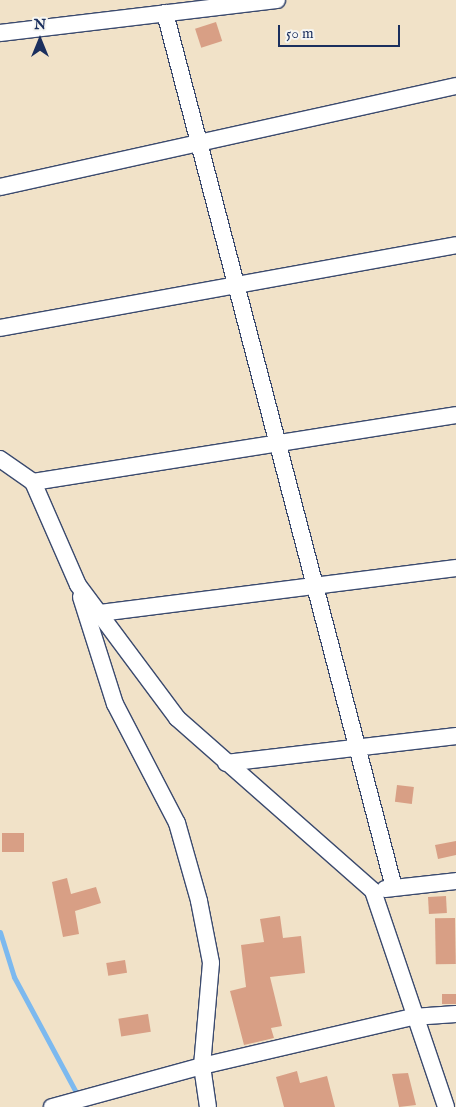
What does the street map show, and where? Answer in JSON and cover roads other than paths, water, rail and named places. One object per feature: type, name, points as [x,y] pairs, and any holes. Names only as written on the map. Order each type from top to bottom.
[{"type":"street","points":[[0,33],[277,0]]},
{"type":"street","points":[[165,14],[276,444],[317,586],[394,888]]},
{"type":"street","points":[[0,187],[456,86]]},
{"type":"street","points":[[0,328],[456,245]]},
{"type":"street","points":[[33,482],[456,415]]},
{"type":"street","points":[[0,459],[33,482],[93,614],[177,718],[373,891],[413,1017],[446,1107]]},
{"type":"street","points":[[93,614],[456,568]]},
{"type":"street","points":[[93,614],[115,704],[177,823],[199,901],[211,963],[202,1066],[208,1107]]},
{"type":"street","points":[[226,763],[456,736]]},
{"type":"street","points":[[373,891],[456,881]]},
{"type":"street","points":[[52,1107],[202,1066],[413,1017],[456,1014]]},
{"type":"waterway","points":[[0,932],[14,977],[84,1107]]}]
